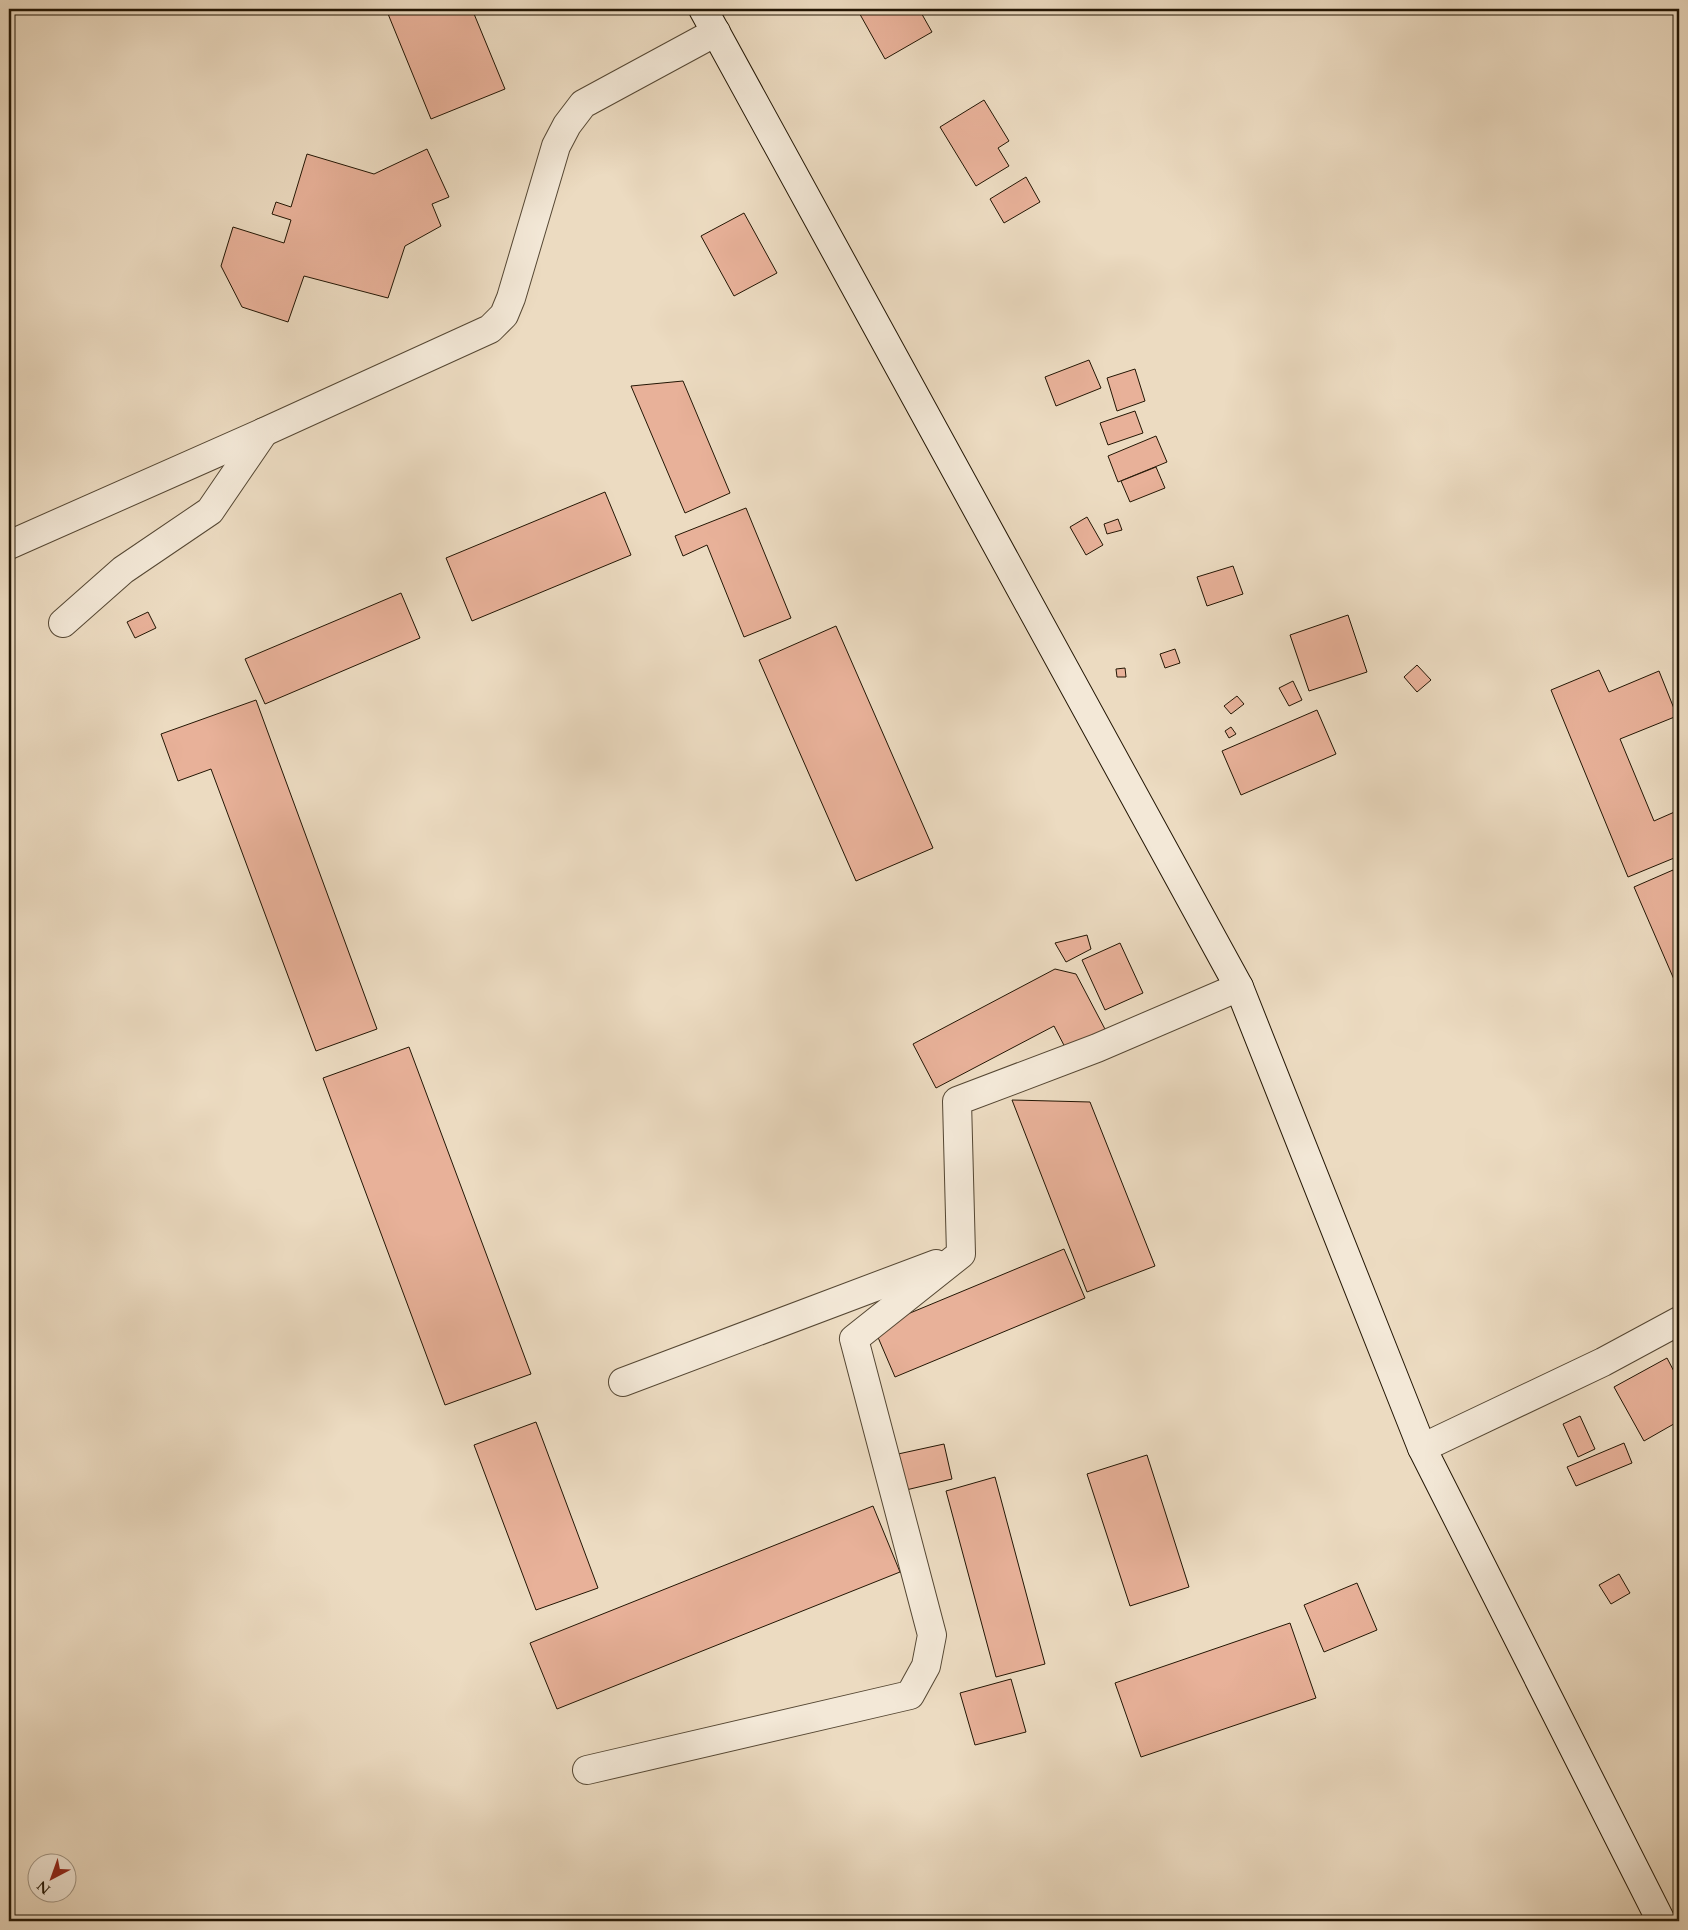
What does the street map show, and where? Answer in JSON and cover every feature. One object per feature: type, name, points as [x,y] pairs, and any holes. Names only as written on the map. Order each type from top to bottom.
[{"type":"street","points":[[703,9],[1240,987],[1422,1448],[1660,1921]]},
{"type":"street","points":[[9,545],[490,329],[504,315],[511,298],[556,146],[567,125],[582,104],[716,32]]},
{"type":"street","points":[[63,623],[124,570],[210,511],[264,432]]},
{"type":"street","points":[[961,1254],[957,1101],[1097,1048],[1240,987]]},
{"type":"street","points":[[623,1382],[961,1254]]},
{"type":"street","points":[[587,1770],[910,1695],[926,1666],[932,1635],[854,1339],[961,1254]]},
{"type":"street","points":[[1422,1448],[1603,1362],[1679,1321]]},
{"type":"building","points":[[386,9],[472,9],[505,89],[431,119]]},
{"type":"building","points":[[857,9],[919,9],[932,32],[885,59]]},
{"type":"building","points":[[984,100],[1009,141],[998,148],[1009,166],[976,186],[940,127]]},
{"type":"building","points":[[427,149],[449,197],[432,204],[441,226],[405,246],[388,298],[304,276],[288,322],[242,307],[221,266],[233,227],[284,243],[291,220],[272,214],[276,202],[291,207],[307,154],[374,174]]},
{"type":"building","points":[[1026,177],[1040,202],[1004,223],[990,199]]},
{"type":"building","points":[[744,213],[777,273],[734,296],[701,236]]},
{"type":"building","points":[[1089,360],[1101,388],[1056,406],[1045,377]]},
{"type":"building","points":[[1135,369],[1145,401],[1117,411],[1107,378]]},
{"type":"building","points":[[683,381],[730,493],[685,513],[631,386]]},
{"type":"building","points":[[1135,411],[1143,433],[1108,445],[1100,423]]},
{"type":"building","points":[[1156,436],[1167,462],[1118,482],[1108,456]]},
{"type":"building","points":[[1156,467],[1165,488],[1130,502],[1121,481]]},
{"type":"building","points":[[605,492],[631,555],[472,621],[446,558]]},
{"type":"building","points":[[746,508],[791,618],[744,637],[707,545],[683,556],[675,536]]},
{"type":"building","points":[[1087,517],[1103,545],[1086,555],[1070,527]]},
{"type":"building","points":[[1118,519],[1122,530],[1107,534],[1104,524]]},
{"type":"building","points":[[1233,566],[1243,594],[1207,606],[1197,577]]},
{"type":"building","points":[[401,593],[420,638],[265,704],[245,659]]},
{"type":"building","points":[[148,612],[156,628],[135,638],[127,622]]},
{"type":"building","points":[[1348,615],[1367,672],[1309,691],[1290,635]]},
{"type":"building","points":[[836,626],[933,848],[856,881],[759,660]]},
{"type":"building","points":[[1175,649],[1180,663],[1165,668],[1160,654]]},
{"type":"building","points":[[1417,665],[1431,680],[1417,692],[1404,677]]},
{"type":"building","points":[[1125,668],[1126,677],[1117,677],[1116,669]]},
{"type":"building","points":[[1599,670],[1609,692],[1659,671],[1677,716],[1620,739],[1654,821],[1679,810],[1679,856],[1628,877],[1551,690]]},
{"type":"building","points":[[1293,681],[1302,700],[1289,706],[1279,688]]},
{"type":"building","points":[[1237,696],[1244,704],[1231,714],[1224,706]]},
{"type":"building","points":[[256,700],[377,1029],[316,1051],[211,769],[178,781],[161,734]]},
{"type":"building","points":[[1317,710],[1336,754],[1241,795],[1222,751]]},
{"type":"building","points":[[1231,727],[1236,734],[1229,738],[1225,731]]},
{"type":"building","points":[[1673,870],[1679,884],[1679,991],[1634,887]]},
{"type":"building","points":[[1087,935],[1091,949],[1066,962],[1055,943]]},
{"type":"building","points":[[1120,943],[1143,993],[1105,1010],[1082,960]]},
{"type":"building","points":[[1055,969],[1076,974],[1106,1031],[1067,1051],[1054,1026],[936,1088],[913,1044]]},
{"type":"building","points":[[409,1047],[531,1374],[445,1405],[323,1078]]},
{"type":"building","points":[[1012,1100],[1090,1102],[1155,1266],[1087,1292]]},
{"type":"building","points":[[1064,1249],[1085,1298],[895,1377],[874,1328]]},
{"type":"building","points":[[1667,1358],[1679,1381],[1679,1421],[1644,1441],[1614,1387]]},
{"type":"building","points":[[1580,1416],[1595,1449],[1578,1457],[1563,1424]]},
{"type":"building","points":[[536,1422],[598,1588],[536,1610],[474,1445]]},
{"type":"building","points":[[1624,1443],[1632,1463],[1576,1486],[1567,1467]]},
{"type":"building","points":[[944,1444],[952,1479],[906,1490],[898,1454]]},
{"type":"building","points":[[1147,1455],[1189,1587],[1130,1606],[1087,1474]]},
{"type":"building","points":[[995,1477],[1045,1664],[996,1677],[946,1491]]},
{"type":"building","points":[[873,1506],[900,1572],[557,1709],[530,1643]]},
{"type":"building","points":[[1619,1574],[1630,1593],[1611,1604],[1599,1585]]},
{"type":"building","points":[[1357,1583],[1377,1630],[1324,1652],[1304,1605]]},
{"type":"building","points":[[1290,1623],[1316,1698],[1141,1757],[1115,1683]]},
{"type":"building","points":[[1011,1679],[1026,1732],[975,1745],[960,1693]]}]
